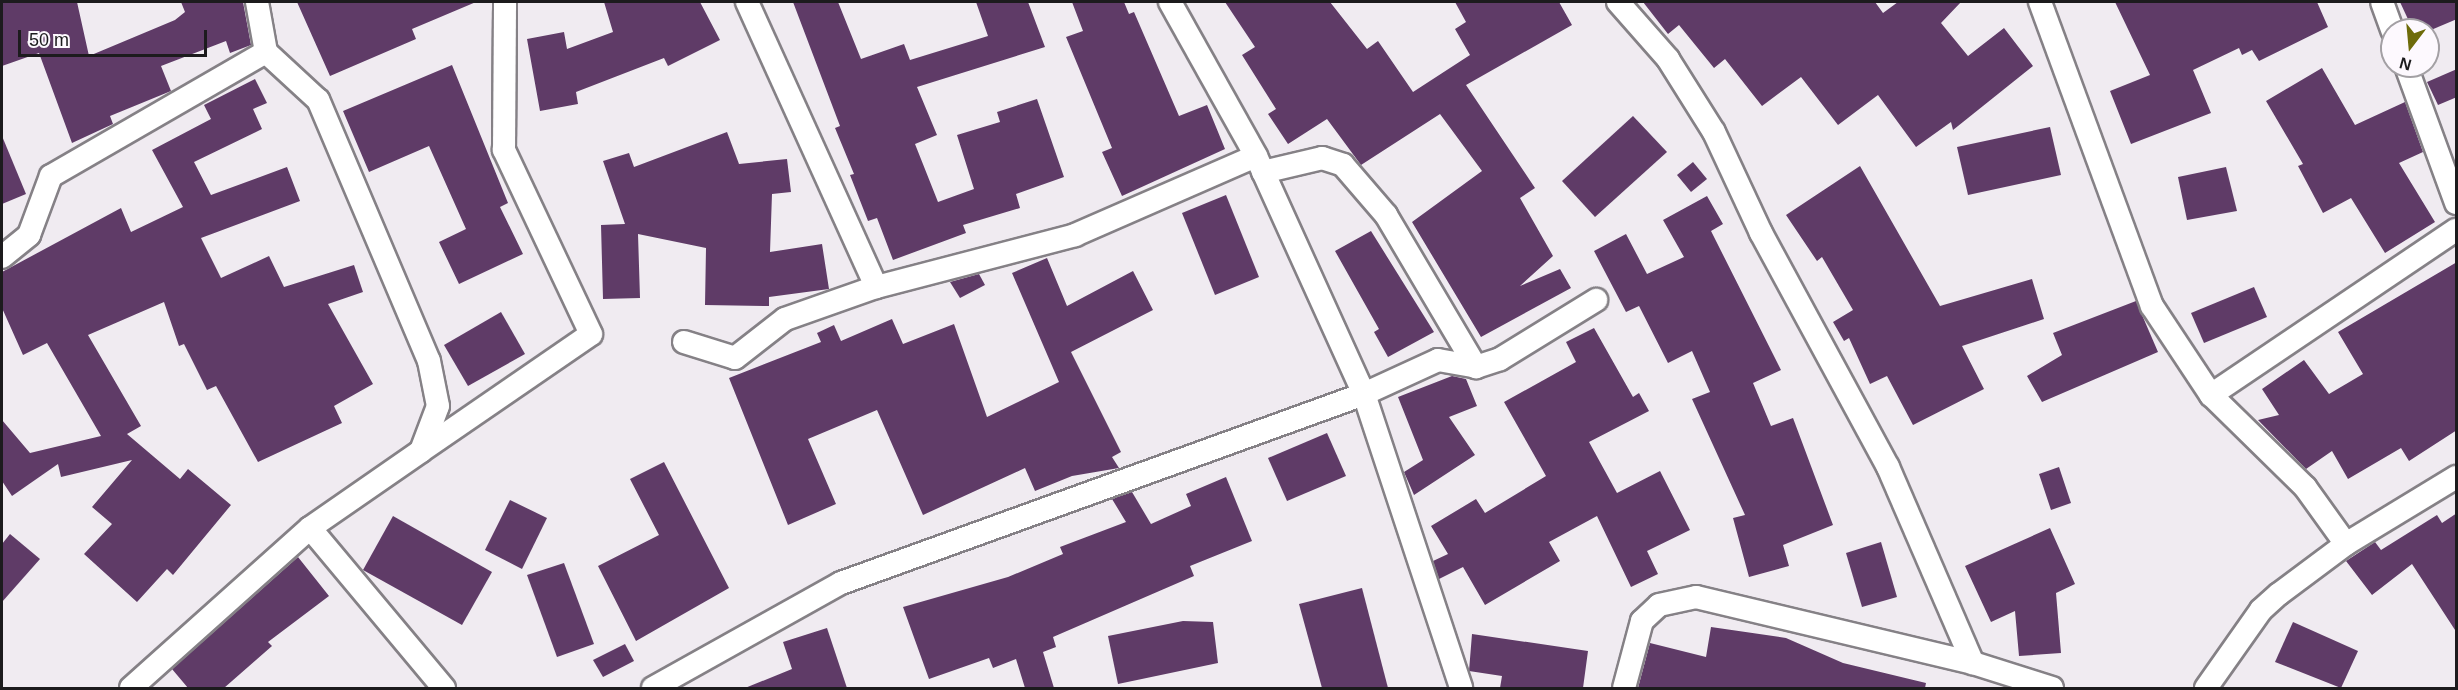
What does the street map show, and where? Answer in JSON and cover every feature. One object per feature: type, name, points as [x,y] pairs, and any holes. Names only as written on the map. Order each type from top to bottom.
[{"type":"street","points":[[257,2],[266,52],[318,100],[429,361],[438,406],[421,451]]},
{"type":"street","points":[[131,688],[310,528],[591,334],[504,150],[505,2]]},
{"type":"street","points":[[747,2],[876,287]]},
{"type":"street","points":[[1170,2],[1260,164],[1364,394],[1461,688]]},
{"type":"street","points":[[1618,2],[1668,59],[1714,132],[1761,233],[1888,467],[1973,663]]},
{"type":"street","points":[[2040,2],[2054,28],[2106,193],[2152,306],[2211,395],[2305,487],[2346,544]]},
{"type":"street","points":[[2382,2],[2388,18]]},
{"type":"street","points":[[2,256],[29,234],[51,176],[266,52]]},
{"type":"street","points":[[2410,78],[2457,203]]},
{"type":"street","points":[[684,342],[735,358],[785,319],[876,287],[1075,235],[1260,164],[1322,158],[1343,165],[1386,215],[1476,367]]},
{"type":"street","points":[[2211,395],[2457,230]]},
{"type":"street","points":[[653,688],[841,583],[1364,394],[1438,360],[1476,367],[1527,345],[1596,300]]},
{"type":"street","points":[[2206,688],[2261,610],[2346,544],[2457,477]]},
{"type":"street","points":[[310,528],[444,688]]},
{"type":"street","points":[[1624,688],[1642,621],[1659,604],[1696,597],[1973,663],[2052,688]]},
{"type":"building","points":[[2,2],[77,2],[89,56],[175,20],[185,12],[181,2],[243,2],[251,45],[230,53],[226,41],[161,66],[171,91],[110,116],[113,124],[72,143],[39,53],[2,66]]},
{"type":"building","points":[[297,2],[476,2],[412,29],[416,39],[330,76]]},
{"type":"building","points":[[604,2],[700,2],[720,40],[668,66],[664,58],[576,92],[578,104],[540,111],[527,39],[564,32],[567,49],[613,32]]},
{"type":"building","points":[[793,2],[838,2],[861,59],[904,44],[910,60],[988,36],[976,2],[1028,2],[1045,47],[917,87],[937,135],[915,144],[938,202],[974,189],[957,135],[1000,122],[997,112],[1037,99],[1064,177],[1016,194],[1020,208],[963,225],[966,233],[893,260],[877,218],[868,221],[850,175],[854,174],[835,128],[840,126]]},
{"type":"building","points":[[1072,2],[1124,2],[1129,14],[1134,12],[1179,116],[1207,105],[1225,149],[1122,196],[1102,152],[1112,148],[1066,37],[1083,31]]},
{"type":"building","points":[[1225,2],[1330,2],[1367,49],[1378,41],[1413,92],[1470,55],[1455,29],[1466,22],[1455,2],[1559,2],[1572,25],[1466,85],[1535,188],[1520,198],[1553,256],[1520,286],[1560,269],[1571,288],[1481,337],[1412,222],[1482,171],[1440,114],[1361,165],[1327,119],[1288,144],[1268,114],[1276,109],[1242,55],[1255,47]]},
{"type":"building","points":[[1643,2],[1875,2],[1883,13],[1898,2],[1961,2],[1941,23],[1968,56],[2004,28],[2033,66],[1953,130],[1951,122],[1916,147],[1878,95],[1838,125],[1801,77],[1762,106],[1725,59],[1714,68],[1679,25],[1668,34]]},
{"type":"building","points":[[2115,2],[2317,2],[2328,27],[2259,61],[2252,50],[2242,55],[2239,48],[2193,70],[2211,113],[2131,144],[2110,91],[2150,75]]},
{"type":"building","points":[[2400,2],[2457,2],[2457,19],[2440,26],[2440,18],[2407,18]]},
{"type":"building","points":[[452,65],[508,203],[500,207],[523,254],[459,284],[439,242],[466,229],[429,146],[369,172],[343,111]]},
{"type":"building","points":[[2322,68],[2355,125],[2405,102],[2423,152],[2399,163],[2435,222],[2385,253],[2351,198],[2323,213],[2298,166],[2303,164],[2266,101]]},
{"type":"building","points":[[2457,69],[2457,97],[2438,105],[2427,82]]},
{"type":"building","points":[[255,79],[267,103],[253,109],[262,129],[194,162],[211,195],[287,167],[300,201],[201,238],[221,278],[269,256],[284,287],[354,265],[363,292],[328,304],[373,384],[334,406],[342,423],[258,462],[216,386],[207,390],[184,344],[179,346],[164,302],[88,335],[141,426],[127,434],[180,479],[188,469],[231,505],[173,575],[167,569],[137,602],[84,554],[112,524],[92,507],[132,460],[61,477],[58,464],[12,496],[2,481],[2,420],[30,453],[101,436],[47,343],[23,355],[2,308],[2,272],[121,208],[131,232],[183,207],[152,150],[211,119],[204,105]]},
{"type":"building","points":[[1633,116],[1667,152],[1595,217],[1562,181]]},
{"type":"building","points":[[2050,127],[2061,175],[1968,195],[1957,147]]},
{"type":"building","points":[[727,132],[739,164],[787,159],[791,192],[772,194],[770,252],[822,244],[829,289],[769,297],[769,306],[705,305],[706,248],[638,234],[640,298],[603,299],[601,225],[625,224],[603,161],[629,153],[634,167]]},
{"type":"building","points":[[2,136],[26,194],[2,204]]},
{"type":"building","points":[[1693,162],[1707,179],[1691,192],[1677,175]]},
{"type":"building","points":[[1860,166],[1940,306],[2032,279],[2044,319],[1962,346],[1984,389],[1913,425],[1887,376],[1870,384],[1849,338],[1844,341],[1833,322],[1853,310],[1822,257],[1817,261],[1786,215]]},
{"type":"building","points":[[2226,167],[2237,211],[2187,220],[2178,177]]},
{"type":"building","points":[[1226,195],[1259,277],[1215,295],[1182,213]]},
{"type":"building","points":[[1707,196],[1723,224],[1711,231],[1781,370],[1753,383],[1771,426],[1793,418],[1833,525],[1783,545],[1789,566],[1749,577],[1733,518],[1745,515],[1692,399],[1710,392],[1692,351],[1668,363],[1639,306],[1626,312],[1594,251],[1626,234],[1647,274],[1684,257],[1663,220]]},
{"type":"building","points":[[1371,231],[1434,332],[1388,357],[1374,332],[1379,329],[1335,251]]},
{"type":"building","points":[[1047,258],[1067,306],[1133,271],[1153,310],[1071,352],[1121,452],[1112,457],[1119,468],[1072,476],[1035,491],[1025,468],[923,515],[877,410],[808,439],[836,504],[788,525],[729,378],[821,342],[817,333],[834,325],[841,341],[892,319],[903,344],[954,324],[987,417],[1059,382],[1012,273]]},
{"type":"building","points":[[2457,262],[2457,430],[2409,461],[2401,448],[2348,479],[2332,451],[2306,469],[2258,420],[2279,415],[2262,389],[2304,360],[2329,394],[2363,374],[2338,332]]},
{"type":"building","points":[[979,274],[985,285],[960,298],[950,282]]},
{"type":"building","points":[[2254,287],[2267,317],[2204,343],[2191,313]]},
{"type":"building","points":[[2136,301],[2158,352],[2042,402],[2027,376],[2062,355],[2053,333]]},
{"type":"building","points":[[501,312],[525,354],[468,386],[444,345]]},
{"type":"building","points":[[1594,328],[1633,397],[1639,393],[1649,411],[1589,442],[1617,493],[1660,471],[1690,530],[1647,551],[1658,574],[1631,587],[1597,516],[1549,542],[1560,561],[1485,605],[1463,567],[1439,579],[1433,561],[1448,554],[1431,526],[1476,499],[1485,513],[1546,476],[1504,402],[1576,362],[1566,342]]},
{"type":"building","points":[[1452,376],[1466,379],[1477,406],[1449,417],[1475,455],[1414,495],[1404,472],[1423,460],[1398,397]]},
{"type":"building","points":[[1327,433],[1346,476],[1287,501],[1268,458]]},
{"type":"building","points":[[664,462],[729,588],[636,641],[598,566],[659,535],[630,479]]},
{"type":"building","points":[[2059,467],[2071,503],[2051,510],[2039,474]]},
{"type":"building","points":[[1226,477],[1252,541],[1190,566],[1194,576],[1053,637],[1056,647],[1043,652],[1054,688],[1025,688],[1016,659],[993,668],[989,658],[929,679],[903,607],[1008,577],[1063,554],[1060,547],[1126,522],[1112,499],[1132,492],[1151,524],[1191,506],[1186,494]]},
{"type":"building","points":[[510,500],[547,518],[522,569],[485,550]]},
{"type":"building","points":[[2457,513],[2457,633],[2412,564],[2372,595],[2346,561],[2375,542],[2381,550],[2437,515],[2442,523]]},
{"type":"building","points":[[393,516],[492,572],[462,625],[363,570]]},
{"type":"building","points":[[2050,528],[2075,584],[2056,593],[2061,653],[2019,656],[2015,611],[1991,622],[1965,566]]},
{"type":"building","points":[[10,534],[40,559],[2,602],[2,544]]},
{"type":"building","points":[[1881,542],[1897,597],[1862,607],[1846,553]]},
{"type":"building","points":[[298,557],[329,596],[268,642],[272,646],[224,688],[188,688],[172,669]]},
{"type":"building","points":[[564,563],[594,644],[557,657],[527,575]]},
{"type":"building","points":[[1362,588],[1388,688],[1322,688],[1299,604]]},
{"type":"building","points":[[1183,621],[1213,622],[1218,663],[1118,684],[1108,636]]},
{"type":"building","points":[[2293,622],[2358,651],[2341,688],[2275,662]]},
{"type":"building","points":[[1711,627],[1786,638],[1843,663],[1926,683],[1925,688],[1638,688],[1650,643],[1706,657]]},
{"type":"building","points":[[827,628],[847,688],[745,688],[792,669],[783,642]]},
{"type":"building","points":[[1472,634],[1588,651],[1583,688],[1500,688],[1502,676],[1469,671]]},
{"type":"building","points":[[625,644],[634,661],[603,677],[593,660]]}]
